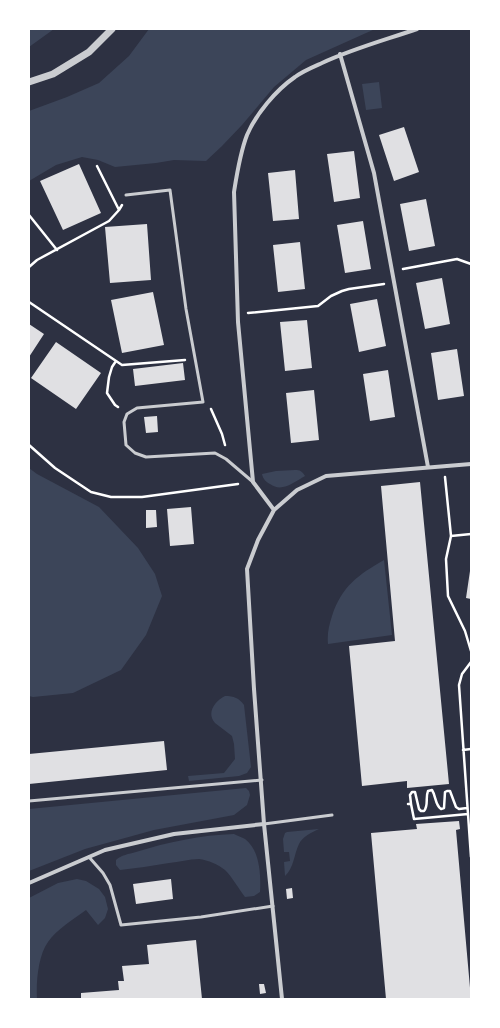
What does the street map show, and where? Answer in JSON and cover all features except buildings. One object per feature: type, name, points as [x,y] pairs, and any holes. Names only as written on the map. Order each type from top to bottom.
[{"type":"street","points":[[29,82],[53,74],[89,52],[112,29]]},
{"type":"street","points":[[274,510],[253,482],[237,314],[234,192],[237,173],[247,135],[256,118],[269,102],[295,76],[340,54],[417,29]]},
{"type":"street","points":[[340,54],[374,173],[428,467]]},
{"type":"street","points":[[282,999],[264,824],[247,570],[258,540],[274,510],[297,490],[326,476],[471,464]]},
{"type":"street","points":[[29,883],[105,850],[174,834],[264,824]]},
{"type":"lane","points":[[126,195],[170,190],[186,309],[203,402],[137,408],[127,414],[124,422],[126,445],[135,454],[146,457],[214,453],[226,459],[253,482]]},
{"type":"lane","points":[[29,801],[262,780]]},
{"type":"lane","points":[[264,824],[332,815]]},
{"type":"lane","points":[[89,858],[103,873],[110,885],[121,925],[201,917],[273,906]]},
{"type":"path","points":[[97,166],[119,210]]},
{"type":"path","points":[[29,267],[38,260],[110,221],[119,210],[126,195]]},
{"type":"path","points":[[29,215],[57,250]]},
{"type":"path","points":[[392,271],[457,259],[471,264]]},
{"type":"path","points":[[237,314],[318,306],[331,296],[342,291],[394,283]]},
{"type":"path","points":[[29,302],[122,365],[195,359]]},
{"type":"path","points":[[116,361],[112,367],[107,393],[115,405],[127,414]]},
{"type":"path","points":[[203,402],[210,407],[217,419],[226,448],[226,459]]},
{"type":"path","points":[[29,445],[54,468],[91,492],[111,497],[142,497],[253,482]]},
{"type":"path","points":[[445,475],[451,536],[446,559],[448,596],[465,631],[471,651]]},
{"type":"path","points":[[451,536],[471,534]]},
{"type":"path","points":[[471,662],[462,674],[459,685],[471,857]]},
{"type":"path","points":[[463,750],[471,749]]},
{"type":"path","points":[[460,814],[459,808],[456,807],[450,791],[447,790],[445,792],[444,808],[441,809],[438,807],[432,790],[428,792],[426,808],[424,811],[419,809],[415,792],[412,792],[410,795],[410,804],[414,818],[468,814]]},
{"type":"path","points":[[459,808],[467,808]]},
{"type":"shaded area","points":[[29,29],[54,29],[29,47]]},
{"type":"shaded area","points":[[149,29],[375,29],[306,60],[274,87],[242,125],[206,161],[174,160],[115,167],[98,160],[82,157],[56,165],[29,181],[29,111],[99,83],[129,56]]},
{"type":"shaded area","points":[[379,82],[382,108],[366,110],[362,84]]},
{"type":"shaded area","points":[[29,468],[37,474],[99,507],[138,548],[155,574],[162,596],[146,635],[121,670],[73,693],[33,697],[29,696]]},
{"type":"shaded area","points":[[276,471],[301,471],[305,476],[288,486],[283,487],[274,486],[269,483],[264,479],[262,474]]},
{"type":"shaded area","points":[[384,560],[392,635],[328,644],[328,633],[332,616],[346,589],[359,576]]},
{"type":"shaded area","points":[[225,696],[236,698],[244,705],[251,767],[247,773],[239,776],[189,781],[188,776],[224,773],[235,759],[232,736],[215,723],[211,715],[215,704]]},
{"type":"shaded area","points":[[246,788],[250,795],[247,805],[234,815],[154,830],[85,849],[29,871],[29,809]]},
{"type":"shaded area","points":[[319,829],[300,841],[294,861],[285,876],[284,862],[290,861],[289,852],[284,852],[283,839],[285,833]]},
{"type":"shaded area","points":[[234,834],[245,839],[250,844],[257,856],[260,871],[260,892],[254,896],[245,897],[231,876],[220,866],[199,859],[120,870],[116,865],[116,860],[118,858],[160,845],[197,837]]},
{"type":"shaded area","points":[[77,879],[86,881],[99,889],[105,897],[108,909],[105,918],[98,925],[86,910],[66,924],[51,938],[42,954],[40,962],[37,977],[37,999],[29,999],[29,898],[58,883]]}]
